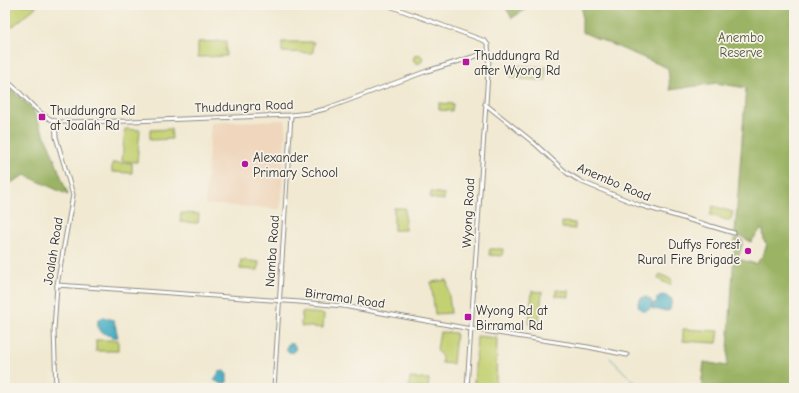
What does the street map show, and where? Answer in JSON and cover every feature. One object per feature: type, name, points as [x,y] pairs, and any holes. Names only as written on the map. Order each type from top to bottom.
[{"type":"street","name":"Wyong Road","points":[[387,5],[485,41],[488,45],[489,52],[467,388]]},
{"type":"street","name":"Thuddungra Road","points":[[55,121],[102,122],[309,113],[325,109],[427,71],[489,52]]},
{"type":"street","points":[[5,80],[24,95],[42,114],[55,121]]},
{"type":"street","name":"Anembo Road","points":[[485,104],[534,143],[567,173],[582,182],[639,205],[734,233]]},
{"type":"street","name":"Namba Road","points":[[274,388],[291,114]]},
{"type":"street","name":"Joalah Road","points":[[55,121],[56,137],[74,195],[57,285],[54,330],[56,388]]},
{"type":"street","name":"Birramal Road","points":[[57,285],[279,300],[343,306],[471,330],[588,347],[627,355]]},
{"type":"shaded area","name":"Alexander Primary School","points":[[283,120],[286,124],[280,209],[205,204],[211,123]]},
{"type":"green space","points":[[5,5],[38,5],[5,33]]},
{"type":"green space","points":[[504,5],[532,5],[512,18]]},
{"type":"green space","name":"Anembo Reserve","points":[[582,5],[794,5],[794,388],[701,388],[704,362],[727,366],[735,237],[743,241],[738,259],[756,264],[763,255],[767,244],[764,241],[763,230],[760,230],[751,242],[735,233],[746,88],[716,83],[670,90],[668,68],[582,32]]},
{"type":"green space","points":[[226,41],[226,56],[198,57],[198,42]]},
{"type":"green space","points":[[282,42],[314,42],[313,53],[282,52]]},
{"type":"green space","points":[[416,55],[420,55],[422,59],[420,63],[416,63],[414,61],[414,57]]},
{"type":"green space","points":[[512,65],[546,67],[545,81],[511,78]]},
{"type":"green space","points":[[5,86],[32,108],[49,145],[68,195],[25,175],[5,186],[5,151],[8,114],[5,106]]},
{"type":"green space","points":[[439,103],[453,104],[452,111],[439,110]]},
{"type":"green space","points":[[125,129],[140,130],[137,162],[122,161]]},
{"type":"green space","points":[[171,129],[172,139],[150,140],[150,130]]},
{"type":"green space","points":[[112,163],[132,163],[132,173],[112,172]]},
{"type":"green space","points":[[431,192],[444,194],[444,200],[430,198]]},
{"type":"green space","points":[[713,206],[733,212],[730,221],[710,215]]},
{"type":"green space","points":[[394,208],[405,208],[405,230],[394,230]]},
{"type":"green space","points":[[181,213],[199,214],[198,223],[180,222]]},
{"type":"green space","points":[[562,222],[575,223],[575,229],[562,228]]},
{"type":"green space","points":[[490,249],[503,249],[502,256],[489,255]]},
{"type":"green space","points":[[241,260],[259,262],[258,270],[240,269]]},
{"type":"green space","points":[[660,274],[672,280],[670,285],[658,279]]},
{"type":"green space","points":[[447,280],[451,313],[435,314],[431,282]]},
{"type":"green space","points":[[556,290],[569,291],[569,297],[556,296]]},
{"type":"green space","points":[[532,291],[542,292],[539,325],[529,325]]},
{"type":"green space","points":[[302,312],[324,314],[323,328],[301,326]]},
{"type":"green space","points":[[683,329],[719,331],[717,343],[683,341]]},
{"type":"green space","points":[[440,332],[456,333],[453,364],[442,363],[442,357],[437,350]]},
{"type":"green space","points":[[477,336],[497,338],[496,385],[474,384]]},
{"type":"green space","points":[[96,340],[118,340],[118,351],[96,351]]},
{"type":"green space","points":[[410,378],[429,379],[428,388],[409,387]]},
{"type":"water","points":[[664,295],[672,299],[670,310],[652,309],[653,303],[658,302],[656,299],[659,296]]},
{"type":"water","points":[[645,297],[650,299],[652,304],[650,309],[645,311],[640,309],[638,304],[640,299]]},
{"type":"water","points":[[103,317],[114,320],[118,337],[105,334],[99,330],[98,320]]},
{"type":"water","points":[[289,344],[293,344],[295,348],[293,352],[289,352],[287,350],[287,346]]},
{"type":"water","points":[[224,371],[227,374],[227,382],[222,384],[214,380],[219,372]]},
{"type":"waterway","points":[[610,358],[642,388]]},
{"type":"place","name":"Thuddungra Rd after Wyong Rd","points":[[466,62]]},
{"type":"place","name":"Thuddungra Rd at Joalah Rd","points":[[42,117]]},
{"type":"place","name":"Alexander Primary School","points":[[245,164]]},
{"type":"place","name":"Duffys Forest Rural Fire Brigade","points":[[748,251]]},
{"type":"place","name":"Wyong Rd at Birramal Rd","points":[[468,317]]}]
